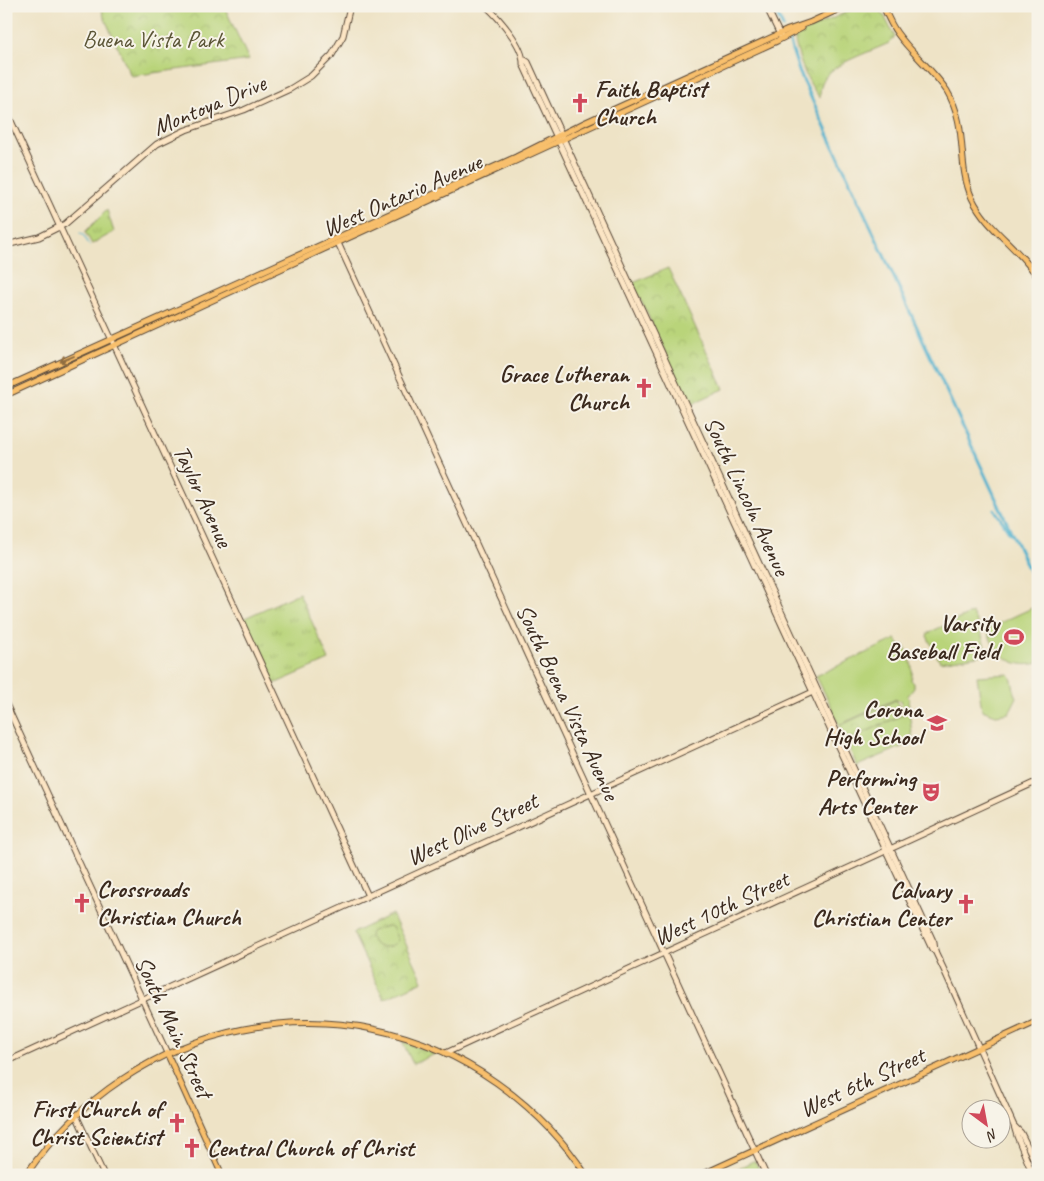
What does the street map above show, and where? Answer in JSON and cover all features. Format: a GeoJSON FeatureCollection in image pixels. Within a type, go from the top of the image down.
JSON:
{"type":"FeatureCollection","features":[{"type":"Feature","properties":{"kind":"main road","name":"West Ontario Avenue"},"geometry":{"type":"LineString","coordinates":[[6,387],[338,243],[846,6]]}},
{"type":"Feature","properties":{"kind":"main road"},"geometry":{"type":"LineString","coordinates":[[882,6],[897,33],[942,85],[952,100],[961,128],[965,175],[976,205],[984,217],[1023,258],[1038,278]]}},
{"type":"Feature","properties":{"kind":"main road","name":"West Ontario Avenue"},"geometry":{"type":"LineString","coordinates":[[6,395],[113,342],[560,138]]}},
{"type":"Feature","properties":{"kind":"main road","name":"West 6th Street"},"geometry":{"type":"LineString","coordinates":[[701,1175],[1038,1021]]}},
{"type":"Feature","properties":{"kind":"main road"},"geometry":{"type":"LineString","coordinates":[[26,1175],[50,1142],[76,1114],[114,1084],[148,1063],[196,1041],[226,1033],[263,1026],[298,1023],[340,1024],[373,1030],[402,1037],[446,1053],[484,1074],[526,1105],[558,1138],[586,1175]]}},
{"type":"Feature","properties":{"kind":"main road","name":"South Main Street"},"geometry":{"type":"LineString","coordinates":[[167,1054],[222,1175]]}},
{"type":"Feature","properties":{"kind":"street","name":"Montoya Drive"},"geometry":{"type":"LineString","coordinates":[[6,244],[38,237],[60,227],[76,216],[157,144],[186,130],[252,107],[290,89],[311,76],[332,55],[343,36],[350,6]]}},
{"type":"Feature","properties":{"kind":"street","name":"South Lincoln Avenue"},"geometry":{"type":"LineString","coordinates":[[486,6],[515,42],[523,59],[523,64],[560,138],[932,948],[980,1047],[1034,1175]]}},
{"type":"Feature","properties":{"kind":"street"},"geometry":{"type":"LineString","coordinates":[[766,6],[780,36]]}},
{"type":"Feature","properties":{"kind":"street","name":"Taylor Avenue"},"geometry":{"type":"LineString","coordinates":[[6,110],[368,896]]}},
{"type":"Feature","properties":{"kind":"street","name":"South Buena Vista Avenue"},"geometry":{"type":"LineString","coordinates":[[338,243],[766,1175]]}},
{"type":"Feature","properties":{"kind":"street","name":"West Olive Street"},"geometry":{"type":"LineString","coordinates":[[6,1062],[815,691]]}},
{"type":"Feature","properties":{"kind":"street","name":"South Main Street"},"geometry":{"type":"LineString","coordinates":[[6,704],[167,1054]]}},
{"type":"Feature","properties":{"kind":"street","name":"West 10th Street"},"geometry":{"type":"LineString","coordinates":[[446,1053],[1038,781]]}},
{"type":"Feature","properties":{"kind":"street"},"geometry":{"type":"LineString","coordinates":[[76,1114],[104,1175]]}},
{"type":"Feature","properties":{"kind":"street","name":"South Lincoln Avenue"},"geometry":{"type":"LineString","coordinates":[[1014,1126],[1021,1133],[1038,1168]]}},
{"type":"Feature","properties":{"kind":"green space","name":"Buena Vista Park"},"geometry":{"type":"Polygon","coordinates":[[[224,6],[249,60],[131,76],[104,17],[101,7],[224,6]]]}},
{"type":"Feature","properties":{"kind":"green space"},"geometry":{"type":"Polygon","coordinates":[[[860,6],[879,6],[895,37],[889,43],[849,60],[834,69],[826,76],[823,82],[820,98],[803,69],[794,36],[860,6]]]}},
{"type":"Feature","properties":{"kind":"green space"},"geometry":{"type":"Polygon","coordinates":[[[107,210],[114,232],[92,244],[85,232],[107,210]]]}},
{"type":"Feature","properties":{"kind":"green space"},"geometry":{"type":"Polygon","coordinates":[[[668,268],[724,389],[691,404],[688,402],[633,283],[668,268]]]}},
{"type":"Feature","properties":{"kind":"green space"},"geometry":{"type":"Polygon","coordinates":[[[299,593],[329,660],[274,684],[244,620],[299,593]]]}},
{"type":"Feature","properties":{"kind":"green space","name":"Varsity Baseball Field"},"geometry":{"type":"Polygon","coordinates":[[[1032,608],[1036,610],[1038,615],[1038,663],[1029,665],[1012,662],[999,652],[990,638],[987,629],[1032,608]]]}},
{"type":"Feature","properties":{"kind":"green space"},"geometry":{"type":"Polygon","coordinates":[[[972,613],[979,626],[986,650],[983,655],[940,662],[927,636],[928,633],[972,613]]]}},
{"type":"Feature","properties":{"kind":"green space"},"geometry":{"type":"Polygon","coordinates":[[[896,639],[900,646],[904,645],[912,666],[911,680],[914,683],[914,688],[907,697],[910,699],[908,702],[913,742],[857,766],[846,741],[905,714],[900,700],[897,701],[896,699],[839,725],[816,676],[896,639]]]}},
{"type":"Feature","properties":{"kind":"green space"},"geometry":{"type":"Polygon","coordinates":[[[1009,674],[1017,697],[1009,713],[996,715],[982,710],[977,676],[1009,674]]]}},
{"type":"Feature","properties":{"kind":"green space"},"geometry":{"type":"Polygon","coordinates":[[[896,700],[903,715],[846,741],[839,726],[896,700]]]}},
{"type":"Feature","properties":{"kind":"green space"},"geometry":{"type":"Polygon","coordinates":[[[392,914],[423,981],[384,999],[353,933],[392,914]]]}},
{"type":"Feature","properties":{"kind":"green space"},"geometry":{"type":"Polygon","coordinates":[[[388,926],[392,927],[398,940],[390,946],[377,946],[371,939],[370,934],[372,931],[388,926]]]}},
{"type":"Feature","properties":{"kind":"green space"},"geometry":{"type":"Polygon","coordinates":[[[402,1041],[435,1054],[413,1064],[402,1041]]]}},
{"type":"Feature","properties":{"kind":"green space"},"geometry":{"type":"Polygon","coordinates":[[[753,1161],[755,1161],[762,1175],[725,1175],[753,1161]]]}},
{"type":"Feature","properties":{"kind":"waterway"},"geometry":{"type":"LineString","coordinates":[[773,6],[783,27]]}},
{"type":"Feature","properties":{"kind":"waterway"},"geometry":{"type":"LineString","coordinates":[[789,40],[799,71],[1038,590]]}},
{"type":"Feature","properties":{"kind":"waterway"},"geometry":{"type":"LineString","coordinates":[[80,233],[83,234],[89,245]]}},
{"type":"Feature","properties":{"kind":"waterway"},"geometry":{"type":"LineString","coordinates":[[995,510],[1010,533]]}},
{"type":"Feature","properties":{"kind":"place","name":"Faith Baptist Church"},"geometry":{"type":"Point","coordinates":[580,103]}},
{"type":"Feature","properties":{"kind":"place","name":"Grace Lutheran Church"},"geometry":{"type":"Point","coordinates":[644,388]}},
{"type":"Feature","properties":{"kind":"place","name":"Varsity Baseball Field"},"geometry":{"type":"Point","coordinates":[1014,637]}},
{"type":"Feature","properties":{"kind":"place","name":"Corona High School"},"geometry":{"type":"Point","coordinates":[937,723]}},
{"type":"Feature","properties":{"kind":"place","name":"Performing Arts Center"},"geometry":{"type":"Point","coordinates":[931,792]}},
{"type":"Feature","properties":{"kind":"place","name":"Crossroads Christian Church"},"geometry":{"type":"Point","coordinates":[82,903]}},
{"type":"Feature","properties":{"kind":"place","name":"Calvary Christian Center"},"geometry":{"type":"Point","coordinates":[966,904]}},
{"type":"Feature","properties":{"kind":"place","name":"First Church of Christ Scientist"},"geometry":{"type":"Point","coordinates":[177,1123]}},
{"type":"Feature","properties":{"kind":"place","name":"Central Church of Christ"},"geometry":{"type":"Point","coordinates":[192,1148]}}]}
